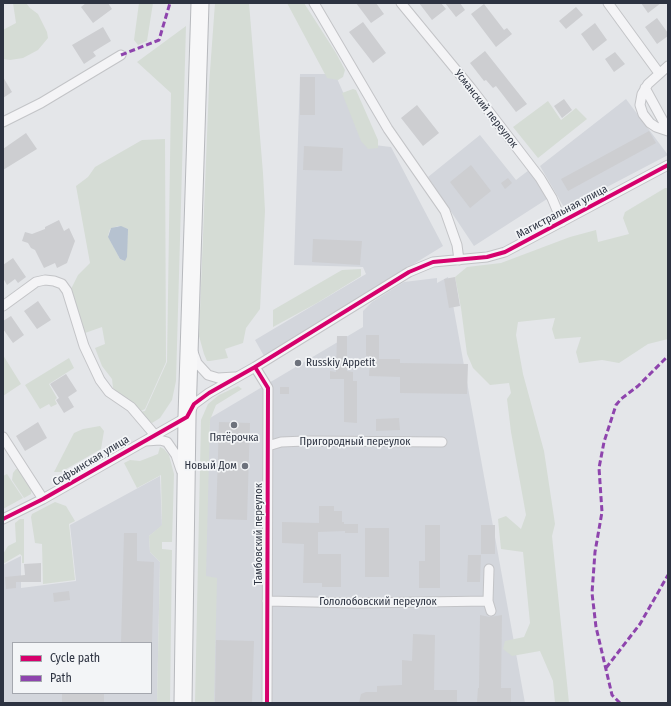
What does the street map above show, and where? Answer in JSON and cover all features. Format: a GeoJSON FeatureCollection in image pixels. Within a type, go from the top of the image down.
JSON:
{"type":"FeatureCollection","features":[{"type":"Feature","properties":{"kind":"highway"},"geometry":{"type":"LineString","coordinates":[[183,703],[189,329],[200,3]]}},
{"type":"Feature","properties":{"kind":"street"},"geometry":{"type":"LineString","coordinates":[[314,3],[388,129],[445,211],[457,245],[460,260]]}},
{"type":"Feature","properties":{"kind":"street","name":"Усманский переулок"},"geometry":{"type":"LineString","coordinates":[[401,3],[471,88],[540,178],[552,198],[562,222]]}},
{"type":"Feature","properties":{"kind":"street"},"geometry":{"type":"LineString","coordinates":[[608,3],[659,73]]}},
{"type":"Feature","properties":{"kind":"street"},"geometry":{"type":"LineString","coordinates":[[3,122],[41,103],[122,55]]}},
{"type":"Feature","properties":{"kind":"street"},"geometry":{"type":"LineString","coordinates":[[668,66],[645,88],[640,99],[641,110],[646,118],[656,127],[668,131]]}},
{"type":"Feature","properties":{"kind":"street"},"geometry":{"type":"LineString","coordinates":[[645,88],[668,131]]}},
{"type":"Feature","properties":{"kind":"street","name":"Магистральная улица"},"geometry":{"type":"LineString","coordinates":[[187,417],[194,404],[201,398],[255,368],[409,272],[433,262],[487,257],[505,252],[668,165]]}},
{"type":"Feature","properties":{"kind":"street"},"geometry":{"type":"LineString","coordinates":[[3,306],[36,282],[45,280],[62,284],[67,291],[84,346],[100,380],[109,392],[131,407],[154,434]]}},
{"type":"Feature","properties":{"kind":"street"},"geometry":{"type":"LineString","coordinates":[[189,329],[195,358],[206,373],[218,378],[240,376]]}},
{"type":"Feature","properties":{"kind":"street","name":"Тамбовский переулок"},"geometry":{"type":"LineString","coordinates":[[255,368],[268,388],[268,601],[266,703]]}},
{"type":"Feature","properties":{"kind":"street","name":"Софьинская улица"},"geometry":{"type":"LineString","coordinates":[[3,519],[43,499],[154,434],[187,417]]}},
{"type":"Feature","properties":{"kind":"street"},"geometry":{"type":"LineString","coordinates":[[3,437],[43,499]]}},
{"type":"Feature","properties":{"kind":"street"},"geometry":{"type":"LineString","coordinates":[[132,447],[149,440],[160,440],[167,442],[176,455],[186,492]]}},
{"type":"Feature","properties":{"kind":"street","name":"Пригородный переулок"},"geometry":{"type":"LineString","coordinates":[[268,446],[281,442],[306,441],[442,442]]}},
{"type":"Feature","properties":{"kind":"street"},"geometry":{"type":"LineString","coordinates":[[489,569],[488,601],[491,612]]}},
{"type":"Feature","properties":{"kind":"street","name":"Гололобовский переулок"},"geometry":{"type":"LineString","coordinates":[[268,601],[357,603],[488,601]]}},
{"type":"Feature","properties":{"kind":"shaded area"},"geometry":{"type":"Polygon","coordinates":[[[13,3],[26,3],[38,14],[47,32],[48,38],[38,50],[23,58],[10,60],[3,59],[3,30],[16,23],[13,3]]]}},
{"type":"Feature","properties":{"kind":"shaded area"},"geometry":{"type":"Polygon","coordinates":[[[139,3],[153,3],[147,41],[138,45],[134,40],[139,3]]]}},
{"type":"Feature","properties":{"kind":"shaded area"},"geometry":{"type":"Polygon","coordinates":[[[215,3],[249,3],[265,211],[260,309],[246,328],[243,343],[225,349],[228,358],[207,361],[199,336],[209,85],[215,3]]]}},
{"type":"Feature","properties":{"kind":"shaded area"},"geometry":{"type":"Polygon","coordinates":[[[287,3],[304,3],[345,70],[343,77],[338,80],[327,78],[287,3]]]}},
{"type":"Feature","properties":{"kind":"shaded area"},"geometry":{"type":"Polygon","coordinates":[[[186,26],[176,381],[172,400],[160,418],[152,423],[139,412],[145,411],[167,362],[171,93],[137,62],[186,26]]]}},
{"type":"Feature","properties":{"kind":"shaded area"},"geometry":{"type":"Polygon","coordinates":[[[300,74],[335,74],[366,144],[391,147],[443,246],[264,356],[255,340],[366,274],[363,267],[294,265],[300,74]]]}},
{"type":"Feature","properties":{"kind":"shaded area"},"geometry":{"type":"Polygon","coordinates":[[[353,89],[356,90],[378,140],[378,148],[368,149],[361,141],[342,93],[353,89]]]}},
{"type":"Feature","properties":{"kind":"shaded area"},"geometry":{"type":"Polygon","coordinates":[[[626,99],[668,155],[565,209],[540,166],[626,99]]]}},
{"type":"Feature","properties":{"kind":"shaded area"},"geometry":{"type":"Polygon","coordinates":[[[548,101],[561,120],[576,108],[587,119],[538,158],[513,127],[548,101]]]}},
{"type":"Feature","properties":{"kind":"shaded area"},"geometry":{"type":"Polygon","coordinates":[[[480,135],[516,180],[529,170],[536,177],[547,199],[474,246],[428,177],[480,135]]]}},
{"type":"Feature","properties":{"kind":"shaded area"},"geometry":{"type":"Polygon","coordinates":[[[165,139],[166,362],[145,409],[141,411],[125,400],[113,388],[112,379],[102,366],[95,348],[105,344],[102,327],[85,333],[71,289],[78,275],[90,263],[76,186],[88,177],[95,167],[142,140],[165,139]],[[118,226],[110,229],[108,236],[120,259],[125,261],[128,231],[128,229],[118,226]]]}},
{"type":"Feature","properties":{"kind":"shaded area"},"geometry":{"type":"Polygon","coordinates":[[[665,188],[668,188],[668,339],[648,344],[619,363],[602,360],[579,363],[576,352],[581,337],[555,339],[552,329],[555,318],[518,322],[516,335],[523,374],[544,451],[555,524],[552,536],[569,703],[555,703],[553,681],[540,651],[512,656],[503,649],[505,641],[524,637],[530,623],[523,552],[501,549],[498,519],[506,516],[521,529],[526,515],[511,432],[507,399],[511,393],[509,383],[490,385],[473,368],[467,354],[455,277],[467,267],[501,263],[570,237],[596,230],[598,242],[629,234],[623,218],[625,212],[665,188]]]}},
{"type":"Feature","properties":{"kind":"shaded area"},"geometry":{"type":"Polygon","coordinates":[[[361,269],[361,276],[317,303],[273,327],[273,310],[342,270],[361,269]]]}},
{"type":"Feature","properties":{"kind":"shaded area"},"geometry":{"type":"Polygon","coordinates":[[[448,277],[525,703],[198,703],[210,418],[363,327],[363,311],[372,302],[404,282],[437,278],[437,283],[448,277]]]}},
{"type":"Feature","properties":{"kind":"shaded area"},"geometry":{"type":"Polygon","coordinates":[[[3,355],[21,384],[3,396],[3,355]]]}},
{"type":"Feature","properties":{"kind":"shaded area"},"geometry":{"type":"Polygon","coordinates":[[[69,358],[74,368],[49,384],[57,398],[55,400],[57,404],[51,407],[49,404],[40,409],[25,385],[69,358]]]}},
{"type":"Feature","properties":{"kind":"shaded area"},"geometry":{"type":"Polygon","coordinates":[[[238,386],[242,389],[216,405],[210,420],[206,576],[217,578],[214,703],[195,703],[201,420],[208,404],[219,395],[238,386]]]}},
{"type":"Feature","properties":{"kind":"shaded area"},"geometry":{"type":"Polygon","coordinates":[[[100,426],[104,431],[101,449],[61,472],[54,472],[74,433],[83,429],[100,426]]]}},
{"type":"Feature","properties":{"kind":"shaded area"},"geometry":{"type":"Polygon","coordinates":[[[160,447],[169,455],[174,474],[172,542],[162,542],[162,549],[172,550],[170,703],[157,703],[160,562],[150,552],[149,536],[162,525],[161,475],[137,488],[124,463],[130,460],[140,461],[158,454],[160,447]]]}},
{"type":"Feature","properties":{"kind":"shaded area"},"geometry":{"type":"Polygon","coordinates":[[[16,469],[20,469],[32,488],[31,494],[24,498],[12,480],[13,473],[16,469]]]}},
{"type":"Feature","properties":{"kind":"shaded area"},"geometry":{"type":"Polygon","coordinates":[[[7,474],[23,498],[3,509],[3,476],[7,474]]]}},
{"type":"Feature","properties":{"kind":"shaded area"},"geometry":{"type":"Polygon","coordinates":[[[160,476],[162,526],[149,536],[150,552],[160,562],[157,703],[3,703],[3,565],[21,556],[21,588],[76,581],[70,525],[160,476]]]}},
{"type":"Feature","properties":{"kind":"shaded area"},"geometry":{"type":"Polygon","coordinates":[[[55,502],[66,506],[75,521],[69,524],[75,580],[43,584],[42,544],[35,543],[31,517],[32,514],[55,502]]]}},
{"type":"Feature","properties":{"kind":"shaded area"},"geometry":{"type":"Polygon","coordinates":[[[20,519],[24,519],[24,563],[22,563],[22,556],[20,554],[3,564],[3,554],[8,546],[16,542],[15,523],[20,519]]]}},
{"type":"Feature","properties":{"kind":"water"},"geometry":{"type":"Polygon","coordinates":[[[121,226],[128,229],[127,257],[125,261],[120,259],[108,237],[111,228],[121,226]]]}},
{"type":"Feature","properties":{"kind":"building"},"geometry":{"type":"Polygon","coordinates":[[[86,3],[108,3],[112,9],[93,23],[81,7],[86,3]]]}},
{"type":"Feature","properties":{"kind":"building"},"geometry":{"type":"Polygon","coordinates":[[[356,3],[376,3],[384,14],[371,23],[356,3]]]}},
{"type":"Feature","properties":{"kind":"building"},"geometry":{"type":"Polygon","coordinates":[[[419,3],[441,3],[446,9],[432,20],[419,3]]]}},
{"type":"Feature","properties":{"kind":"building"},"geometry":{"type":"Polygon","coordinates":[[[445,3],[460,3],[465,10],[456,17],[445,3]]]}},
{"type":"Feature","properties":{"kind":"building"},"geometry":{"type":"Polygon","coordinates":[[[641,3],[661,3],[648,13],[641,3]]]}},
{"type":"Feature","properties":{"kind":"building"},"geometry":{"type":"Polygon","coordinates":[[[484,4],[504,30],[507,28],[512,34],[496,47],[471,14],[484,4]]]}},
{"type":"Feature","properties":{"kind":"building"},"geometry":{"type":"Polygon","coordinates":[[[576,7],[583,15],[566,29],[559,21],[576,7]]]}},
{"type":"Feature","properties":{"kind":"building"},"geometry":{"type":"Polygon","coordinates":[[[657,18],[668,33],[668,36],[657,44],[645,27],[657,18]]]}},
{"type":"Feature","properties":{"kind":"building"},"geometry":{"type":"Polygon","coordinates":[[[363,22],[386,53],[373,63],[349,32],[363,22]]]}},
{"type":"Feature","properties":{"kind":"building"},"geometry":{"type":"Polygon","coordinates":[[[595,23],[607,40],[593,51],[581,34],[595,23]]]}},
{"type":"Feature","properties":{"kind":"building"},"geometry":{"type":"Polygon","coordinates":[[[103,27],[111,41],[93,52],[96,56],[84,64],[72,45],[103,27]]]}},
{"type":"Feature","properties":{"kind":"building"},"geometry":{"type":"Polygon","coordinates":[[[485,51],[527,104],[516,112],[496,86],[493,88],[486,80],[484,81],[470,63],[485,51]]]}},
{"type":"Feature","properties":{"kind":"building"},"geometry":{"type":"Polygon","coordinates":[[[615,52],[625,64],[614,72],[605,59],[615,52]]]}},
{"type":"Feature","properties":{"kind":"building"},"geometry":{"type":"Polygon","coordinates":[[[3,77],[12,92],[3,98],[3,77]]]}},
{"type":"Feature","properties":{"kind":"building"},"geometry":{"type":"Polygon","coordinates":[[[300,77],[315,77],[315,115],[300,115],[300,77]]]}},
{"type":"Feature","properties":{"kind":"building"},"geometry":{"type":"Polygon","coordinates":[[[564,99],[572,110],[562,118],[554,106],[564,99]]]}},
{"type":"Feature","properties":{"kind":"building"},"geometry":{"type":"Polygon","coordinates":[[[417,105],[439,133],[423,146],[401,118],[417,105]]]}},
{"type":"Feature","properties":{"kind":"building"},"geometry":{"type":"Polygon","coordinates":[[[649,131],[656,143],[568,191],[561,179],[649,131]]]}},
{"type":"Feature","properties":{"kind":"building"},"geometry":{"type":"Polygon","coordinates":[[[26,133],[37,149],[3,170],[3,149],[26,133]]]}},
{"type":"Feature","properties":{"kind":"building"},"geometry":{"type":"Polygon","coordinates":[[[304,146],[343,148],[342,171],[303,170],[304,146]]]}},
{"type":"Feature","properties":{"kind":"building"},"geometry":{"type":"Polygon","coordinates":[[[471,165],[491,191],[470,208],[450,182],[471,165]]]}},
{"type":"Feature","properties":{"kind":"building"},"geometry":{"type":"Polygon","coordinates":[[[508,178],[512,183],[505,189],[501,183],[508,178]]]}},
{"type":"Feature","properties":{"kind":"building"},"geometry":{"type":"Polygon","coordinates":[[[59,220],[64,231],[69,228],[75,241],[67,263],[57,268],[55,263],[44,268],[35,250],[31,248],[28,243],[22,241],[25,232],[32,234],[45,229],[45,227],[59,220]]]}},
{"type":"Feature","properties":{"kind":"building"},"geometry":{"type":"Polygon","coordinates":[[[313,239],[362,241],[360,265],[312,262],[313,239]]]}},
{"type":"Feature","properties":{"kind":"building"},"geometry":{"type":"Polygon","coordinates":[[[13,258],[26,277],[18,283],[15,279],[7,285],[3,278],[3,265],[13,258]]]}},
{"type":"Feature","properties":{"kind":"building"},"geometry":{"type":"Polygon","coordinates":[[[455,277],[460,306],[449,308],[444,279],[455,277]]]}},
{"type":"Feature","properties":{"kind":"building"},"geometry":{"type":"Polygon","coordinates":[[[38,301],[51,320],[37,329],[24,311],[38,301]]]}},
{"type":"Feature","properties":{"kind":"building"},"geometry":{"type":"Polygon","coordinates":[[[11,316],[24,335],[13,343],[3,329],[3,321],[11,316]]]}},
{"type":"Feature","properties":{"kind":"building"},"geometry":{"type":"Polygon","coordinates":[[[366,335],[379,335],[379,359],[400,359],[400,363],[468,364],[467,394],[400,393],[400,377],[369,376],[370,356],[366,356],[366,335]]]}},
{"type":"Feature","properties":{"kind":"building"},"geometry":{"type":"Polygon","coordinates":[[[337,336],[347,336],[347,371],[353,372],[353,381],[357,381],[357,423],[344,422],[344,379],[330,379],[330,371],[336,372],[337,336]]]}},
{"type":"Feature","properties":{"kind":"building"},"geometry":{"type":"Polygon","coordinates":[[[66,374],[77,391],[68,397],[74,407],[64,413],[56,400],[59,398],[50,384],[66,374]]]}},
{"type":"Feature","properties":{"kind":"building"},"geometry":{"type":"Polygon","coordinates":[[[280,387],[289,387],[289,394],[280,394],[280,387]]]}},
{"type":"Feature","properties":{"kind":"building"},"geometry":{"type":"Polygon","coordinates":[[[399,418],[400,430],[376,431],[376,419],[399,418]]]}},
{"type":"Feature","properties":{"kind":"building"},"geometry":{"type":"Polygon","coordinates":[[[38,422],[47,438],[25,451],[16,436],[38,422]]]}},
{"type":"Feature","properties":{"kind":"building"},"geometry":{"type":"Polygon","coordinates":[[[219,422],[250,423],[247,520],[216,519],[219,422]]]}},
{"type":"Feature","properties":{"kind":"building"},"geometry":{"type":"Polygon","coordinates":[[[319,506],[334,506],[334,511],[342,511],[342,522],[344,522],[344,524],[358,524],[358,533],[345,533],[345,531],[318,532],[318,554],[341,554],[341,587],[322,587],[322,583],[303,583],[304,544],[282,543],[282,522],[319,523],[319,506]]]}},
{"type":"Feature","properties":{"kind":"building"},"geometry":{"type":"Polygon","coordinates":[[[425,525],[440,525],[440,588],[419,588],[419,561],[425,561],[425,525]]]}},
{"type":"Feature","properties":{"kind":"building"},"geometry":{"type":"Polygon","coordinates":[[[481,525],[495,525],[495,554],[481,554],[481,525]]]}},
{"type":"Feature","properties":{"kind":"building"},"geometry":{"type":"Polygon","coordinates":[[[365,528],[389,528],[389,577],[365,577],[365,528]]]}},
{"type":"Feature","properties":{"kind":"building"},"geometry":{"type":"Polygon","coordinates":[[[124,533],[137,533],[137,561],[154,562],[152,643],[121,642],[124,533]]]}},
{"type":"Feature","properties":{"kind":"building"},"geometry":{"type":"Polygon","coordinates":[[[468,555],[481,555],[480,582],[467,582],[468,555]]]}},
{"type":"Feature","properties":{"kind":"building"},"geometry":{"type":"Polygon","coordinates":[[[41,563],[41,582],[16,582],[16,588],[6,589],[5,577],[25,575],[24,564],[41,563]]]}},
{"type":"Feature","properties":{"kind":"building"},"geometry":{"type":"Polygon","coordinates":[[[69,591],[70,600],[54,602],[53,593],[69,591]]]}},
{"type":"Feature","properties":{"kind":"building"},"geometry":{"type":"Polygon","coordinates":[[[480,615],[490,617],[502,615],[501,688],[511,688],[511,703],[477,702],[479,688],[480,615]]]}},
{"type":"Feature","properties":{"kind":"building"},"geometry":{"type":"Polygon","coordinates":[[[413,634],[435,635],[434,690],[457,690],[457,703],[359,703],[361,694],[366,692],[377,692],[377,686],[402,685],[402,660],[412,661],[413,634]]]}},
{"type":"Feature","properties":{"kind":"building"},"geometry":{"type":"Polygon","coordinates":[[[216,640],[254,641],[252,703],[215,703],[216,640]]]}},
{"type":"Feature","properties":{"kind":"building"},"geometry":{"type":"Polygon","coordinates":[[[62,694],[104,694],[104,703],[62,703],[62,694]]]}},
{"type":"Feature","properties":{"kind":"marked path"},"geometry":{"type":"LineString","coordinates":[[121,55],[159,40],[170,3]]}},
{"type":"Feature","properties":{"kind":"marked path"},"geometry":{"type":"LineString","coordinates":[[620,703],[612,695],[596,627],[592,593],[595,552],[602,512],[599,468],[604,442],[616,405],[621,399],[638,386],[668,356]]}},
{"type":"Feature","properties":{"kind":"marked path"},"geometry":{"type":"LineString","coordinates":[[606,668],[640,624],[668,575]]}},
{"type":"Feature","properties":{"kind":"cycle path"},"geometry":{"type":"LineString","coordinates":[[3,519],[43,499],[187,417],[194,404],[209,393],[255,367],[409,272],[433,262],[487,257],[505,252],[668,165]]}},
{"type":"Feature","properties":{"kind":"cycle path"},"geometry":{"type":"LineString","coordinates":[[255,367],[268,388],[267,703]]}},
{"type":"Feature","properties":{"kind":"place","name":"Russkiy Appetit"},"geometry":{"type":"Point","coordinates":[298,363]}},
{"type":"Feature","properties":{"kind":"place","name":"Пятёрочка"},"geometry":{"type":"Point","coordinates":[234,425]}},
{"type":"Feature","properties":{"kind":"place","name":"Новый Дом"},"geometry":{"type":"Point","coordinates":[245,466]}}]}
